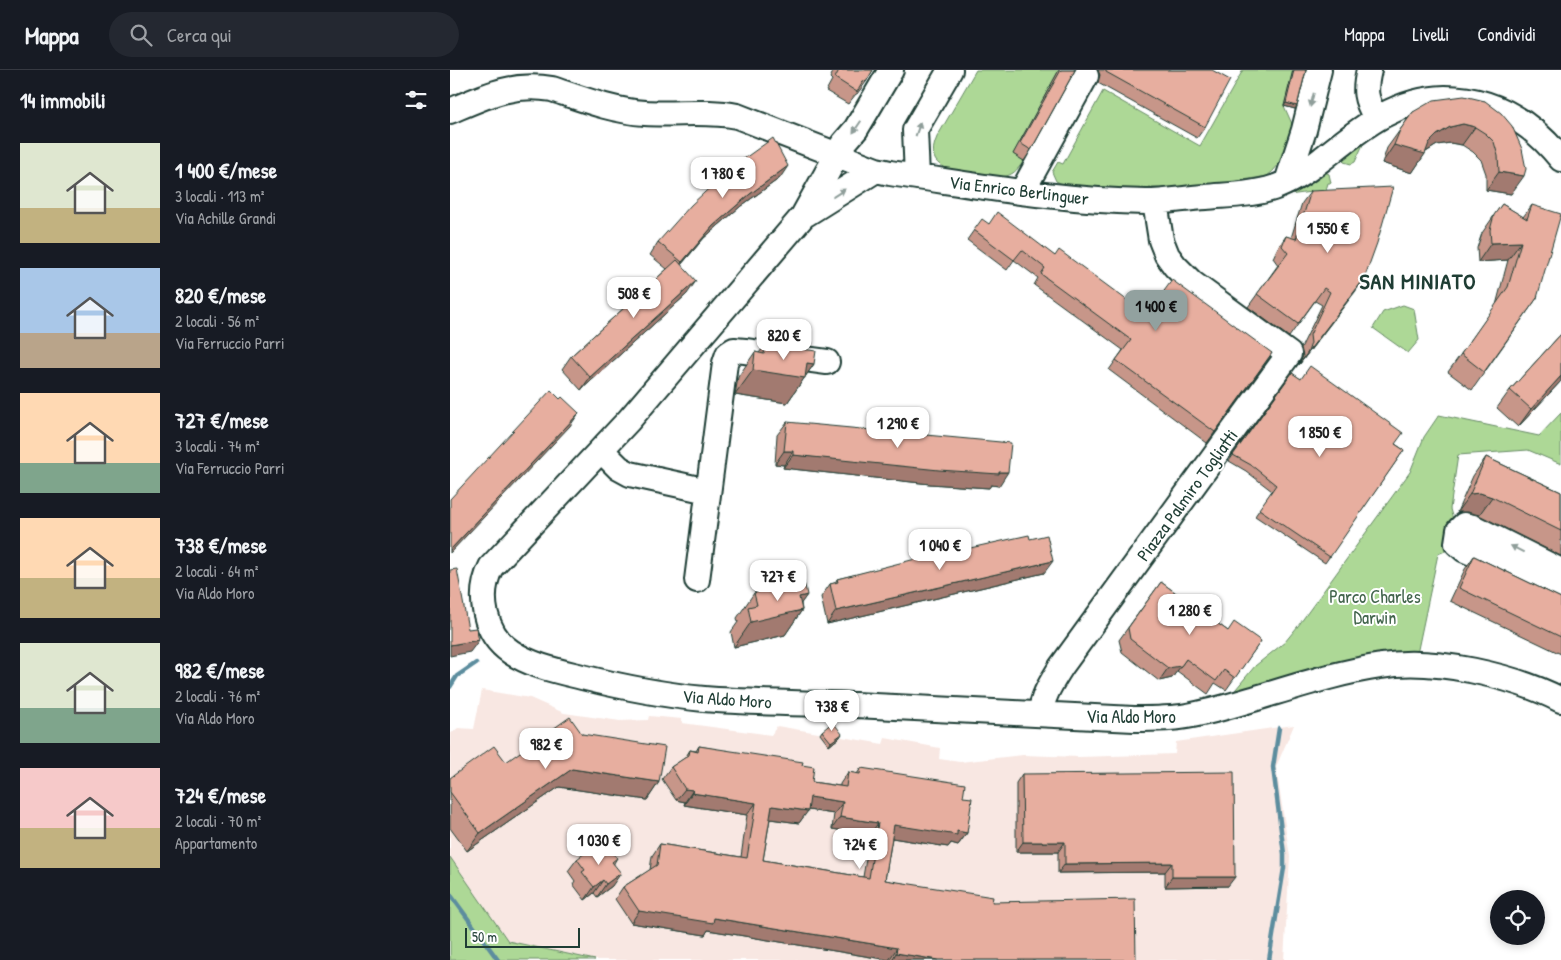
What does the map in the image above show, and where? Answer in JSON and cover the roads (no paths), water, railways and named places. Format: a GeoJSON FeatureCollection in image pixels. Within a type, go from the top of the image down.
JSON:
{"type":"FeatureCollection","features":[{"type":"Feature","properties":{"kind":"street","name":"Via Aldo Moro"},"geometry":{"type":"LineString","coordinates":[[890,70],[862,120],[843,144],[802,216],[661,384],[495,561],[488,573],[484,602],[487,618],[499,641],[512,653],[540,665],[591,679],[648,691],[705,699],[1134,719],[1186,716],[1215,710],[1352,672],[1382,666],[1408,664],[1485,673],[1509,679],[1561,700]]}},
{"type":"Feature","properties":{"kind":"street"},"geometry":{"type":"LineString","coordinates":[[917,177],[915,130],[950,70]]}},
{"type":"Feature","properties":{"kind":"street"},"geometry":{"type":"LineString","coordinates":[[1287,182],[1304,130],[1319,70]]}},
{"type":"Feature","properties":{"kind":"street"},"geometry":{"type":"LineString","coordinates":[[1369,70],[1366,98],[1376,118]]}},
{"type":"Feature","properties":{"kind":"street"},"geometry":{"type":"LineString","coordinates":[[1022,192],[1086,76]]}},
{"type":"Feature","properties":{"kind":"street","name":"Via Enrico Berlinguer"},"geometry":{"type":"LineString","coordinates":[[450,111],[495,92],[520,87],[540,87],[628,111],[657,114],[714,113],[731,115],[876,170],[1022,192],[1103,200],[1155,202],[1262,191],[1287,182],[1323,158],[1376,118],[1394,109],[1422,101],[1443,98],[1491,105],[1506,112],[1557,145]]}},
{"type":"Feature","properties":{"kind":"street"},"geometry":{"type":"LineString","coordinates":[[1304,130],[1311,147],[1323,158]]}},
{"type":"Feature","properties":{"kind":"street","name":"Via Aldo Moro"},"geometry":{"type":"LineString","coordinates":[[802,216],[876,170]]}},
{"type":"Feature","properties":{"kind":"street","name":"Piazza Palmiro Togliatti"},"geometry":{"type":"LineString","coordinates":[[1041,714],[1041,704],[1044,696],[1061,667],[1289,354],[1199,288],[1175,266],[1167,255],[1161,240],[1155,202]]}},
{"type":"Feature","properties":{"kind":"street"},"geometry":{"type":"LineString","coordinates":[[697,580],[725,363],[728,354],[734,350],[827,362]]}},
{"type":"Feature","properties":{"kind":"street"},"geometry":{"type":"LineString","coordinates":[[601,450],[619,468],[636,476],[708,492]]}},
{"type":"Feature","properties":{"kind":"street"},"geometry":{"type":"LineString","coordinates":[[1561,571],[1473,527],[1464,525],[1459,530],[1457,543],[1465,550],[1561,591]]}},
{"type":"Feature","properties":{"kind":"waterway"},"geometry":{"type":"LineString","coordinates":[[450,687],[457,676],[476,663]]}},
{"type":"Feature","properties":{"kind":"waterway"},"geometry":{"type":"LineString","coordinates":[[1269,960],[1284,868],[1284,854],[1273,767],[1279,728]]}},
{"type":"Feature","properties":{"kind":"waterway"},"geometry":{"type":"LineString","coordinates":[[450,894],[498,960]]}},
{"type":"Feature","properties":{"kind":"district","name":"SAN MINIATO"},"geometry":{"type":"Point","coordinates":[1418,281]}},
{"type":"Feature","properties":{"kind":"park label","name":"Parco Charles Darwin"},"geometry":{"type":"Point","coordinates":[1375,606]}}]}
